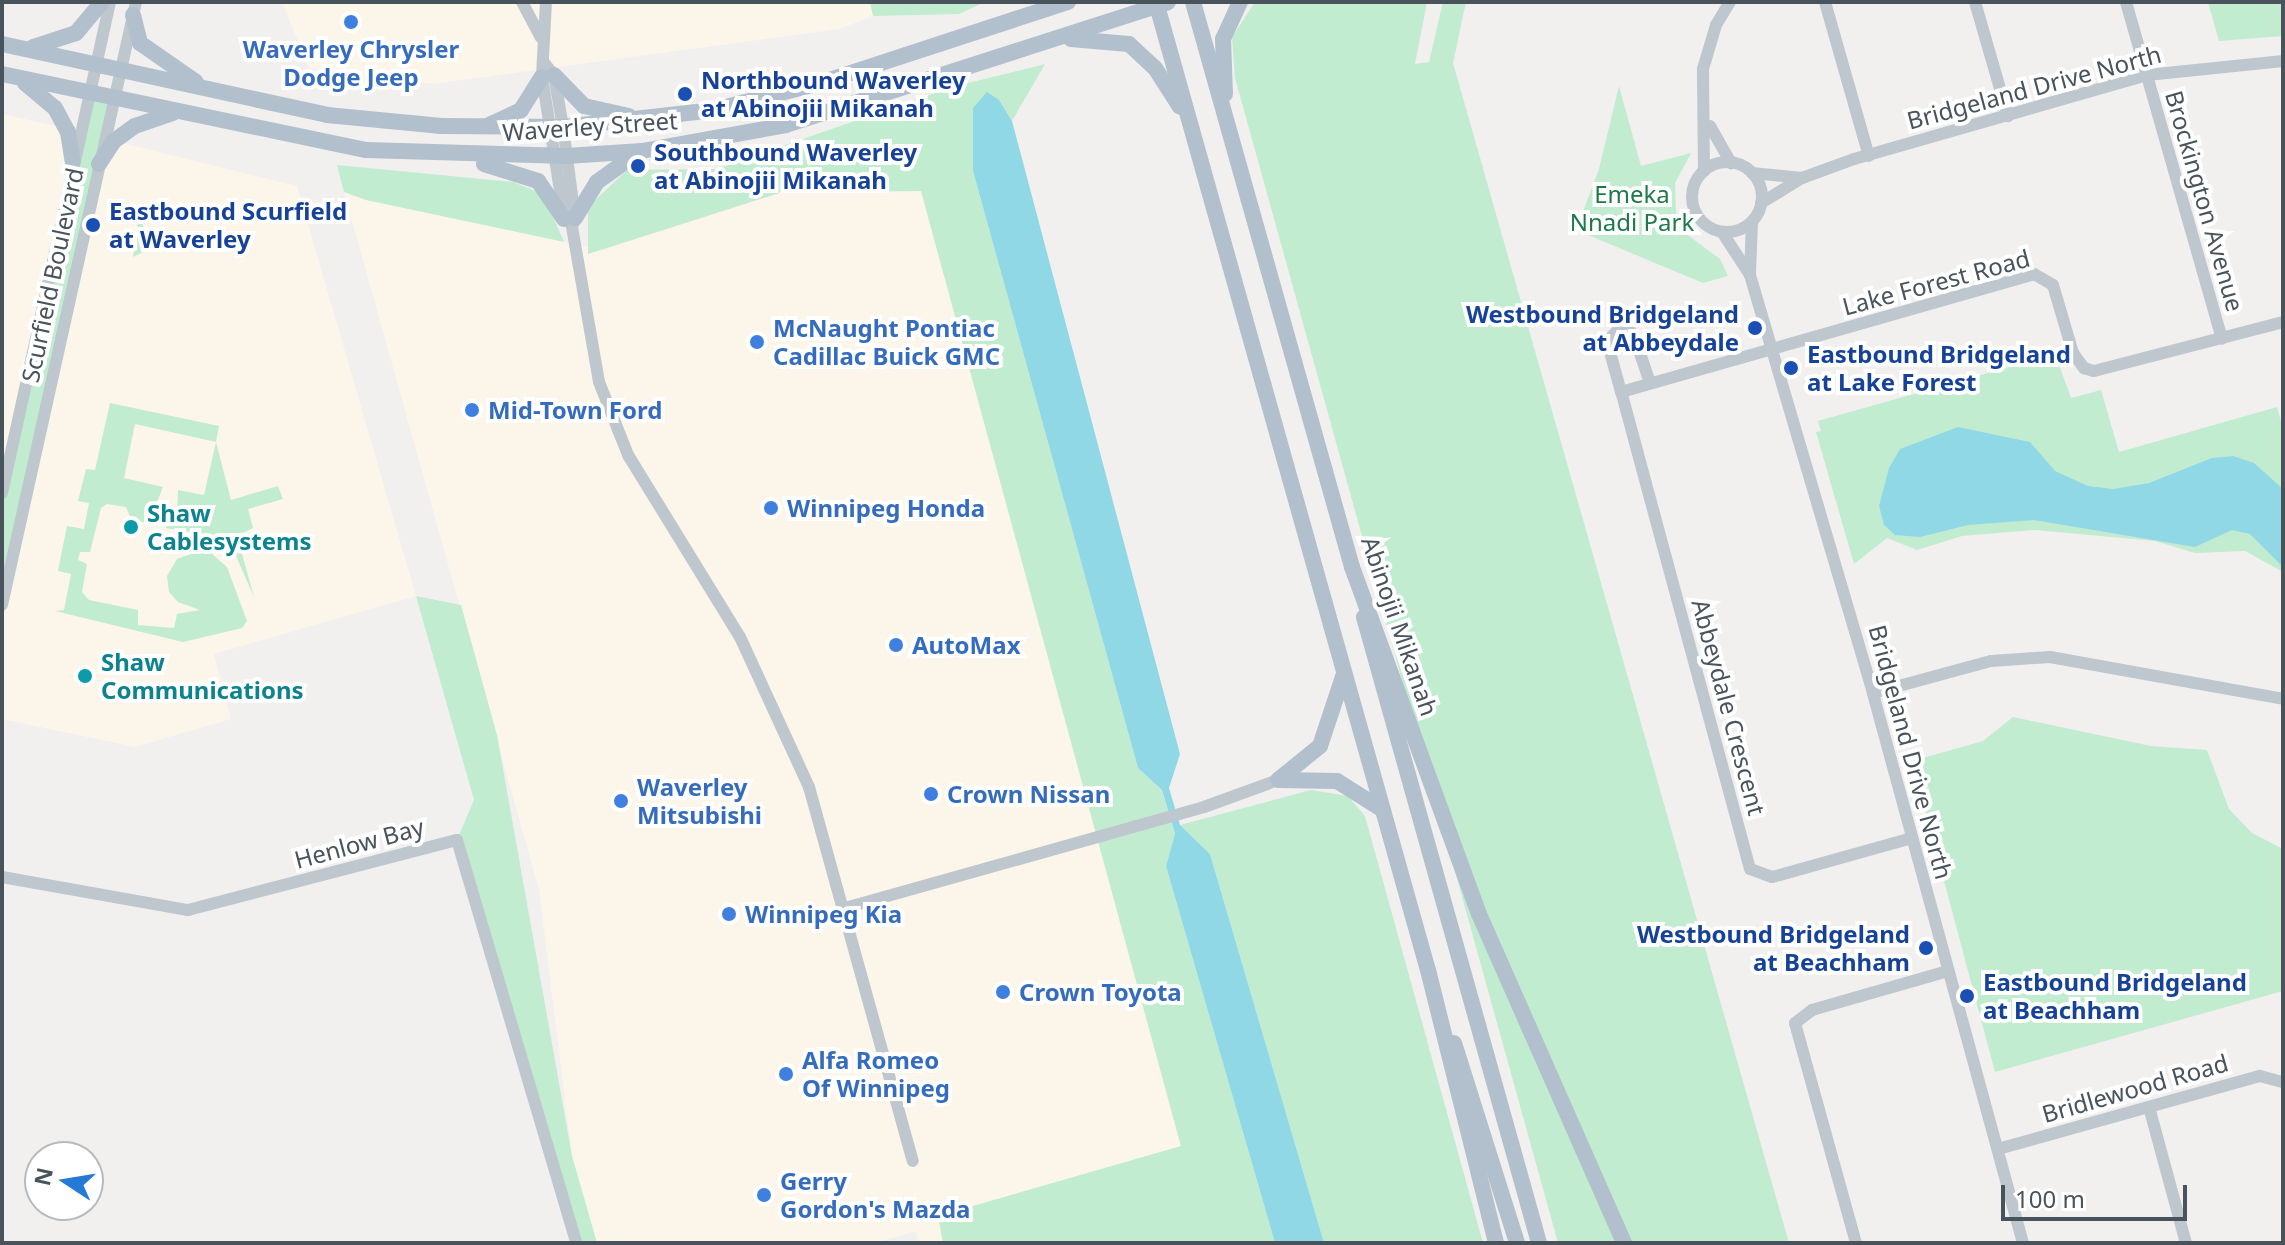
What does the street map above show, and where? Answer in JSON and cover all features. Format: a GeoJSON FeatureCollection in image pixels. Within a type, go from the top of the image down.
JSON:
{"type":"FeatureCollection","features":[{"type":"Feature","properties":{"kind":"main road"},"geometry":{"type":"LineString","coordinates":[[22,48],[62,41],[85,25],[102,2]]}},
{"type":"Feature","properties":{"kind":"main road","name":"Waverley Street"},"geometry":{"type":"LineString","coordinates":[[2,44],[327,115],[484,128],[557,128],[654,120],[810,86],[1068,2]]}},
{"type":"Feature","properties":{"kind":"main road","name":"Abinojii Mikanah"},"geometry":{"type":"LineString","coordinates":[[1193,2],[1352,567],[1484,925],[1624,1243]]}},
{"type":"Feature","properties":{"kind":"main road"},"geometry":{"type":"LineString","coordinates":[[1225,115],[1223,39],[1240,2]]}},
{"type":"Feature","properties":{"kind":"main road"},"geometry":{"type":"LineString","coordinates":[[1160,3],[1190,122],[1437,1005],[1496,1243]]}},
{"type":"Feature","properties":{"kind":"main road","name":"Waverley Street"},"geometry":{"type":"LineString","coordinates":[[9,76],[332,144],[447,156],[561,156],[642,151],[786,125],[1160,3]]}},
{"type":"Feature","properties":{"kind":"main road"},"geometry":{"type":"LineString","coordinates":[[134,8],[140,43],[208,89]]}},
{"type":"Feature","properties":{"kind":"main road"},"geometry":{"type":"LineString","coordinates":[[1058,37],[1129,44],[1155,68],[1190,122]]}},
{"type":"Feature","properties":{"kind":"main road"},"geometry":{"type":"LineString","coordinates":[[484,128],[521,110],[547,72],[584,106],[654,120]]}},
{"type":"Feature","properties":{"kind":"main road"},"geometry":{"type":"LineString","coordinates":[[9,76],[55,108],[68,132],[73,162]]}},
{"type":"Feature","properties":{"kind":"main road"},"geometry":{"type":"LineString","coordinates":[[99,164],[114,141],[135,126],[177,112]]}},
{"type":"Feature","properties":{"kind":"main road"},"geometry":{"type":"LineString","coordinates":[[447,156],[516,171],[538,181],[570,222],[597,182],[642,151]]}},
{"type":"Feature","properties":{"kind":"main road"},"geometry":{"type":"LineString","coordinates":[[1352,567],[1539,1243]]}},
{"type":"Feature","properties":{"kind":"main road"},"geometry":{"type":"LineString","coordinates":[[1278,780],[1320,746],[1345,672]]}},
{"type":"Feature","properties":{"kind":"main road"},"geometry":{"type":"LineString","coordinates":[[1278,780],[1337,781],[1383,810]]}},
{"type":"Feature","properties":{"kind":"main road"},"geometry":{"type":"LineString","coordinates":[[1437,1005],[1465,1065],[1517,1243]]}},
{"type":"Feature","properties":{"kind":"street","name":"Scurfield Boulevard"},"geometry":{"type":"LineString","coordinates":[[2,493],[93,63],[110,2]]}},
{"type":"Feature","properties":{"kind":"street"},"geometry":{"type":"LineString","coordinates":[[522,2],[541,37]]}},
{"type":"Feature","properties":{"kind":"street"},"geometry":{"type":"LineString","coordinates":[[546,2],[541,37],[588,337],[615,429],[760,677],[809,787],[913,1161]]}},
{"type":"Feature","properties":{"kind":"street"},"geometry":{"type":"LineString","coordinates":[[1707,120],[1731,163],[1752,173],[1761,203],[1752,222],[1722,232],[1704,224],[1694,207],[1694,188],[1704,171],[1707,120],[1703,69],[1716,25],[1730,2]]}},
{"type":"Feature","properties":{"kind":"street"},"geometry":{"type":"LineString","coordinates":[[1825,2],[1869,156]]}},
{"type":"Feature","properties":{"kind":"street"},"geometry":{"type":"LineString","coordinates":[[1975,2],[2008,116]]}},
{"type":"Feature","properties":{"kind":"street","name":"Brockington Avenue"},"geometry":{"type":"LineString","coordinates":[[2126,2],[2222,339]]}},
{"type":"Feature","properties":{"kind":"street","name":"Scurfield Boulevard"},"geometry":{"type":"LineString","coordinates":[[2,605],[134,8]]}},
{"type":"Feature","properties":{"kind":"street","name":"Bridgeland Drive North"},"geometry":{"type":"LineString","coordinates":[[1761,203],[1802,178],[2147,75],[2283,61]]}},
{"type":"Feature","properties":{"kind":"street"},"geometry":{"type":"LineString","coordinates":[[1704,171],[1731,163]]}},
{"type":"Feature","properties":{"kind":"street","name":"Bridgeland Drive North"},"geometry":{"type":"LineString","coordinates":[[1752,173],[1802,178]]}},
{"type":"Feature","properties":{"kind":"street","name":"Bridgeland Drive North"},"geometry":{"type":"LineString","coordinates":[[1750,275],[1752,222]]}},
{"type":"Feature","properties":{"kind":"street","name":"Bridgeland Drive North"},"geometry":{"type":"LineString","coordinates":[[1722,232],[1750,275],[1773,349],[1873,693],[2023,1243]]}},
{"type":"Feature","properties":{"kind":"street","name":"Lake Forest Road"},"geometry":{"type":"LineString","coordinates":[[1773,349],[2041,274],[2053,285],[2069,343],[2084,368],[2102,372],[2283,322]]}},
{"type":"Feature","properties":{"kind":"street","name":"Abbeydale Crescent"},"geometry":{"type":"LineString","coordinates":[[1650,383],[1631,332],[1619,329],[1607,341],[1750,869],[1772,877],[1912,838]]}},
{"type":"Feature","properties":{"kind":"street"},"geometry":{"type":"LineString","coordinates":[[1621,392],[1773,349]]}},
{"type":"Feature","properties":{"kind":"street"},"geometry":{"type":"LineString","coordinates":[[1873,693],[1991,661],[2050,657],[2283,699]]}},
{"type":"Feature","properties":{"kind":"street"},"geometry":{"type":"LineString","coordinates":[[845,908],[1204,807],[1278,780]]}},
{"type":"Feature","properties":{"kind":"street","name":"Henlow Bay"},"geometry":{"type":"LineString","coordinates":[[2,877],[188,910],[457,840],[576,1243]]}},
{"type":"Feature","properties":{"kind":"street"},"geometry":{"type":"LineString","coordinates":[[1856,1243],[1795,1023],[1812,1010],[1948,971]]}},
{"type":"Feature","properties":{"kind":"street","name":"Bridlewood Road"},"geometry":{"type":"LineString","coordinates":[[1998,1149],[2260,1076],[2283,1082]]}},
{"type":"Feature","properties":{"kind":"street"},"geometry":{"type":"LineString","coordinates":[[2149,1107],[2186,1243]]}},
{"type":"Feature","properties":{"kind":"shaded area"},"geometry":{"type":"Polygon","coordinates":[[[282,2],[870,2],[873,16],[840,29],[432,84],[309,68],[282,2]]]}},
{"type":"Feature","properties":{"kind":"shaded area"},"geometry":{"type":"Polygon","coordinates":[[[2,114],[70,129],[76,142],[2,493],[2,114]]]}},
{"type":"Feature","properties":{"kind":"shaded area"},"geometry":{"type":"Polygon","coordinates":[[[114,141],[297,186],[416,596],[214,654],[231,719],[135,747],[2,719],[2,605],[99,164],[114,141]]]}},
{"type":"Feature","properties":{"kind":"shaded area"},"geometry":{"type":"Polygon","coordinates":[[[805,185],[809,192],[921,191],[1207,1243],[919,1243],[916,1231],[875,1243],[597,1243],[572,1156],[539,890],[344,192],[602,250],[805,185]]]}},
{"type":"Feature","properties":{"kind":"green space"},"geometry":{"type":"Polygon","coordinates":[[[870,2],[985,2],[959,14],[873,16],[870,2]]]}},
{"type":"Feature","properties":{"kind":"green space"},"geometry":{"type":"Polygon","coordinates":[[[1255,2],[1427,2],[1415,64],[1429,62],[1443,2],[1466,2],[1453,63],[1789,1243],[1558,1243],[1235,78],[1232,37],[1255,2]]]}},
{"type":"Feature","properties":{"kind":"green space"},"geometry":{"type":"Polygon","coordinates":[[[2208,2],[2283,2],[2283,36],[2219,41],[2208,2]]]}},
{"type":"Feature","properties":{"kind":"green space"},"geometry":{"type":"Polygon","coordinates":[[[1045,64],[1012,121],[999,100],[974,142],[973,171],[1138,768],[1162,790],[1175,835],[1166,866],[1275,1243],[943,1243],[938,1216],[1181,1146],[921,191],[809,192],[804,185],[588,254],[588,207],[627,170],[717,169],[952,87],[1045,64]]]}},
{"type":"Feature","properties":{"kind":"green space","name":"Emeka Nnadi Park"},"geometry":{"type":"Polygon","coordinates":[[[1619,86],[1641,166],[1691,153],[1675,183],[1676,213],[1689,236],[1720,259],[1728,276],[1703,283],[1576,230],[1599,169],[1619,86]]]}},
{"type":"Feature","properties":{"kind":"green space"},"geometry":{"type":"Polygon","coordinates":[[[87,93],[115,99],[2,605],[2,493],[87,93]]]}},
{"type":"Feature","properties":{"kind":"green space"},"geometry":{"type":"Polygon","coordinates":[[[337,165],[513,182],[543,194],[564,242],[366,200],[344,192],[337,165]]]}},
{"type":"Feature","properties":{"kind":"green space"},"geometry":{"type":"Polygon","coordinates":[[[141,220],[151,248],[133,257],[138,223],[141,220]]]}},
{"type":"Feature","properties":{"kind":"green space"},"geometry":{"type":"Polygon","coordinates":[[[2055,354],[2071,398],[2101,390],[2119,452],[2277,407],[2283,429],[2283,572],[2245,551],[2195,553],[2155,541],[2035,530],[1962,536],[1917,550],[1887,538],[1854,564],[1816,432],[1821,431],[1818,421],[2055,354]]]}},
{"type":"Feature","properties":{"kind":"green space"},"geometry":{"type":"Polygon","coordinates":[[[110,403],[219,426],[216,442],[231,500],[278,486],[283,499],[248,509],[253,528],[237,536],[254,597],[233,549],[222,542],[212,554],[227,567],[247,621],[242,628],[183,642],[55,611],[64,610],[71,574],[58,571],[67,526],[84,529],[89,503],[78,501],[86,469],[95,470],[110,403]],[[135,424],[124,478],[163,487],[152,515],[161,517],[159,526],[131,519],[126,507],[107,504],[101,508],[90,552],[80,552],[78,560],[87,564],[82,592],[89,600],[138,610],[138,625],[174,628],[177,614],[200,610],[178,602],[169,592],[167,576],[177,559],[200,551],[196,533],[166,528],[168,519],[177,520],[178,490],[204,495],[216,442],[135,424]]]}},
{"type":"Feature","properties":{"kind":"green space"},"geometry":{"type":"Polygon","coordinates":[[[416,596],[461,605],[497,735],[572,1156],[597,1243],[576,1243],[457,840],[474,800],[416,596]]]}},
{"type":"Feature","properties":{"kind":"green space"},"geometry":{"type":"Polygon","coordinates":[[[2013,717],[2151,746],[2207,750],[2229,809],[2252,833],[2283,849],[2283,991],[1995,1072],[1912,761],[1983,741],[2013,717]]]}},
{"type":"Feature","properties":{"kind":"green space"},"geometry":{"type":"Polygon","coordinates":[[[1311,790],[1348,796],[1365,816],[1483,1243],[1324,1243],[1210,854],[1180,825],[1311,790]]]}},
{"type":"Feature","properties":{"kind":"water"},"geometry":{"type":"Polygon","coordinates":[[[987,92],[999,100],[1012,121],[1180,754],[1169,788],[1180,825],[1210,854],[1324,1243],[1275,1243],[1166,866],[1175,834],[1162,790],[1138,768],[973,171],[973,108],[987,92]]]}},
{"type":"Feature","properties":{"kind":"water"},"geometry":{"type":"Polygon","coordinates":[[[1958,427],[2030,442],[2055,471],[2088,486],[2113,489],[2149,483],[2212,458],[2233,456],[2254,463],[2283,489],[2283,567],[2250,534],[2232,530],[2195,547],[2034,520],[1968,525],[1920,537],[1895,535],[1884,525],[1879,506],[1889,468],[1900,449],[1958,427]]]}},
{"type":"Feature","properties":{"kind":"place","name":"Waverley Chrysler Dodge Jeep"},"geometry":{"type":"Point","coordinates":[351,22]}},
{"type":"Feature","properties":{"kind":"place","name":"Northbound Waverley at Abinojii Mikanah"},"geometry":{"type":"Point","coordinates":[685,94]}},
{"type":"Feature","properties":{"kind":"place","name":"Southbound Waverley at Abinojii Mikanah"},"geometry":{"type":"Point","coordinates":[638,166]}},
{"type":"Feature","properties":{"kind":"place","name":"Eastbound Scurfield at Waverley"},"geometry":{"type":"Point","coordinates":[93,225]}},
{"type":"Feature","properties":{"kind":"place","name":"Westbound Bridgeland at Abbeydale"},"geometry":{"type":"Point","coordinates":[1755,328]}},
{"type":"Feature","properties":{"kind":"place","name":"McNaught Pontiac Cadillac Buick GMC"},"geometry":{"type":"Point","coordinates":[757,342]}},
{"type":"Feature","properties":{"kind":"place","name":"Eastbound Bridgeland at Lake Forest"},"geometry":{"type":"Point","coordinates":[1791,368]}},
{"type":"Feature","properties":{"kind":"place","name":"Mid-Town Ford"},"geometry":{"type":"Point","coordinates":[472,410]}},
{"type":"Feature","properties":{"kind":"place","name":"Winnipeg Honda"},"geometry":{"type":"Point","coordinates":[771,508]}},
{"type":"Feature","properties":{"kind":"place","name":"Shaw Cablesystems"},"geometry":{"type":"Point","coordinates":[131,527]}},
{"type":"Feature","properties":{"kind":"place","name":"AutoMax"},"geometry":{"type":"Point","coordinates":[896,645]}},
{"type":"Feature","properties":{"kind":"place","name":"Shaw Communications"},"geometry":{"type":"Point","coordinates":[85,676]}},
{"type":"Feature","properties":{"kind":"place","name":"Crown Nissan"},"geometry":{"type":"Point","coordinates":[931,794]}},
{"type":"Feature","properties":{"kind":"place","name":"Waverley Mitsubishi"},"geometry":{"type":"Point","coordinates":[621,801]}},
{"type":"Feature","properties":{"kind":"place","name":"Winnipeg Kia"},"geometry":{"type":"Point","coordinates":[729,914]}},
{"type":"Feature","properties":{"kind":"place","name":"Westbound Bridgeland at Beachham"},"geometry":{"type":"Point","coordinates":[1926,948]}},
{"type":"Feature","properties":{"kind":"place","name":"Crown Toyota"},"geometry":{"type":"Point","coordinates":[1003,992]}},
{"type":"Feature","properties":{"kind":"place","name":"Eastbound Bridgeland at Beachham"},"geometry":{"type":"Point","coordinates":[1967,996]}},
{"type":"Feature","properties":{"kind":"place","name":"Alfa Romeo Of Winnipeg"},"geometry":{"type":"Point","coordinates":[786,1074]}},
{"type":"Feature","properties":{"kind":"place","name":"Gerry Gordon's Mazda"},"geometry":{"type":"Point","coordinates":[764,1195]}}]}
